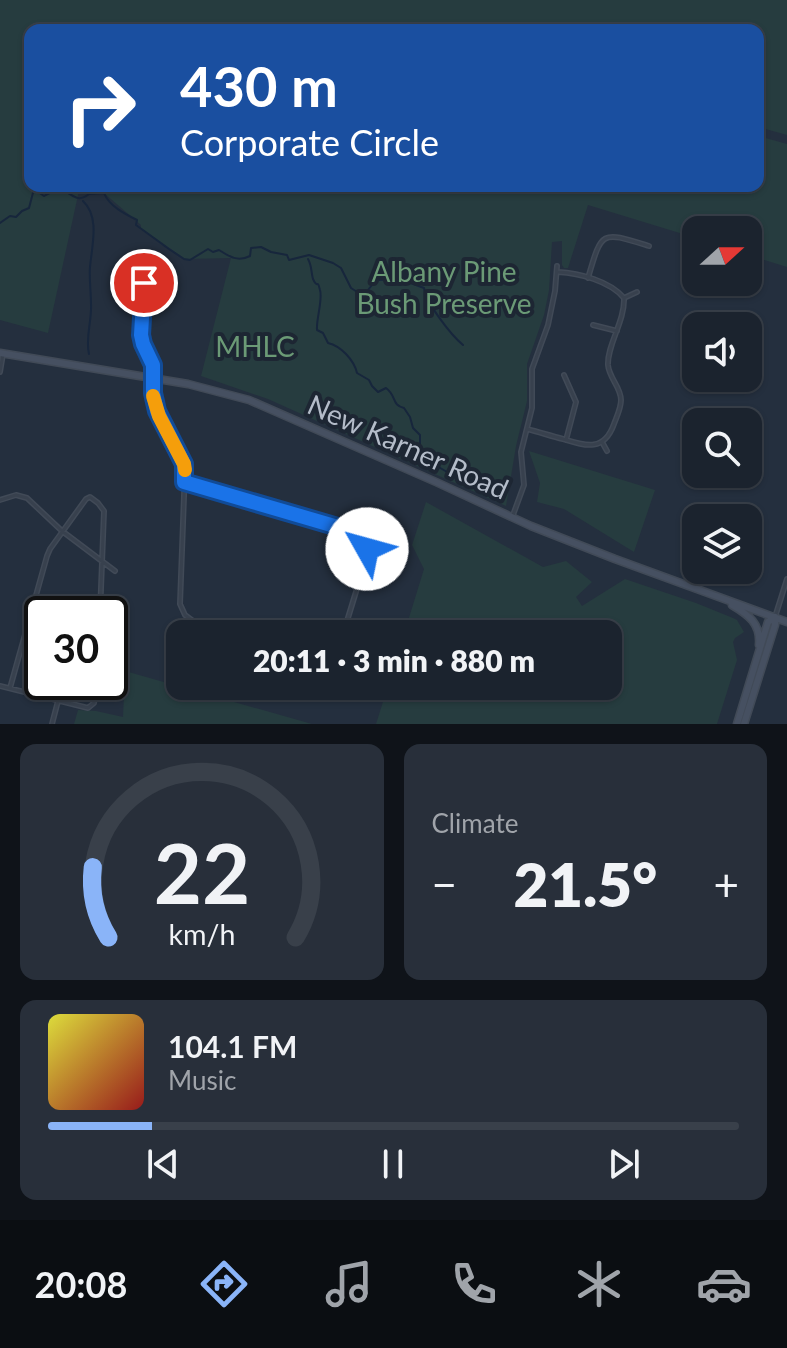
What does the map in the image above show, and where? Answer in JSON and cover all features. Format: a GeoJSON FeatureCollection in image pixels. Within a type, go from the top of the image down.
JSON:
{"type":"FeatureCollection","features":[{"type":"Feature","properties":{"kind":"main road","name":"New Karner Road"},"geometry":{"type":"LineString","coordinates":[[2,354],[203,387],[260,404],[512,518],[787,622]]}},
{"type":"Feature","properties":{"kind":"main road"},"geometry":{"type":"LineString","coordinates":[[719,597],[746,614],[758,628],[760,640],[753,674]]}},
{"type":"Feature","properties":{"kind":"main road"},"geometry":{"type":"LineString","coordinates":[[737,724],[768,622],[775,617]]}},
{"type":"Feature","properties":{"kind":"main road"},"geometry":{"type":"LineString","coordinates":[[744,724],[775,617]]}},
{"type":"Feature","properties":{"kind":"street"},"geometry":{"type":"LineString","coordinates":[[588,278],[598,244],[606,238],[616,236],[649,246]]}},
{"type":"Feature","properties":{"kind":"street"},"geometry":{"type":"LineString","coordinates":[[146,253],[141,335],[153,365],[153,393],[159,416],[184,464],[180,604],[185,615],[192,620]]}},
{"type":"Feature","properties":{"kind":"street"},"geometry":{"type":"LineString","coordinates":[[512,518],[523,492],[521,452],[532,408],[532,369],[548,325],[557,266]]}},
{"type":"Feature","properties":{"kind":"street"},"geometry":{"type":"LineString","coordinates":[[558,272],[611,286],[624,298]]}},
{"type":"Feature","properties":{"kind":"street"},"geometry":{"type":"LineString","coordinates":[[624,298],[637,292]]}},
{"type":"Feature","properties":{"kind":"street"},"geometry":{"type":"LineString","coordinates":[[527,429],[588,446],[602,442],[612,431],[620,406],[619,390],[608,363],[624,298]]}},
{"type":"Feature","properties":{"kind":"street"},"geometry":{"type":"LineString","coordinates":[[593,325],[617,331]]}},
{"type":"Feature","properties":{"kind":"street"},"geometry":{"type":"LineString","coordinates":[[0,372],[2,354]]}},
{"type":"Feature","properties":{"kind":"street"},"geometry":{"type":"LineString","coordinates":[[564,375],[576,402],[566,440]]}},
{"type":"Feature","properties":{"kind":"street"},"geometry":{"type":"LineString","coordinates":[[153,393],[159,385],[169,381]]}},
{"type":"Feature","properties":{"kind":"street"},"geometry":{"type":"LineString","coordinates":[[602,442],[607,451]]}},
{"type":"Feature","properties":{"kind":"street"},"geometry":{"type":"LineString","coordinates":[[184,482],[360,535],[366,543],[367,556],[347,620]]}},
{"type":"Feature","properties":{"kind":"street"},"geometry":{"type":"LineString","coordinates":[[0,500],[16,495],[27,498],[62,531],[115,571]]}},
{"type":"Feature","properties":{"kind":"street"},"geometry":{"type":"LineString","coordinates":[[36,596],[47,556],[88,498],[92,498],[104,511],[101,596]]}},
{"type":"Feature","properties":{"kind":"street"},"geometry":{"type":"LineString","coordinates":[[775,617],[787,579]]}},
{"type":"Feature","properties":{"kind":"street"},"geometry":{"type":"LineString","coordinates":[[10,688],[24,642]]}},
{"type":"Feature","properties":{"kind":"street"},"geometry":{"type":"LineString","coordinates":[[0,686],[24,692]]}},
{"type":"Feature","properties":{"kind":"street"},"geometry":{"type":"LineString","coordinates":[[52,724],[58,700],[84,708],[92,706],[95,700]]}},
{"type":"Feature","properties":{"kind":"green space"},"geometry":{"type":"Polygon","coordinates":[[[0,0],[787,0],[787,135],[764,129],[764,24],[24,24],[24,192],[79,192],[48,333],[0,320],[0,0]]]}},
{"type":"Feature","properties":{"kind":"green space","name":"Albany Pine Bush Preserve"},"geometry":{"type":"Polygon","coordinates":[[[764,138],[787,144],[787,267],[762,259],[762,216],[682,216],[682,234],[588,205],[568,268],[562,265],[562,241],[552,242],[549,290],[527,364],[527,401],[506,506],[268,399],[201,376],[231,258],[185,259],[104,193],[764,192],[764,138]]]}},
{"type":"Feature","properties":{"kind":"green space"},"geometry":{"type":"Polygon","coordinates":[[[529,451],[655,490],[634,552],[564,509],[537,502],[540,483],[529,451]]]}},
{"type":"Feature","properties":{"kind":"green space"},"geometry":{"type":"Polygon","coordinates":[[[426,502],[543,567],[566,561],[592,582],[576,597],[582,606],[625,579],[737,620],[744,632],[733,642],[737,660],[717,724],[376,724],[384,700],[622,700],[622,620],[408,620],[424,569],[412,545],[426,502]]]}},
{"type":"Feature","properties":{"kind":"green space"},"geometry":{"type":"Polygon","coordinates":[[[128,672],[166,683],[166,700],[227,700],[312,724],[74,724],[78,710],[123,717],[124,700],[128,700],[128,672]]]}},
{"type":"Feature","properties":{"kind":"waterway"},"geometry":{"type":"LineString","coordinates":[[0,223],[29,208],[33,192]]}},
{"type":"Feature","properties":{"kind":"waterway"},"geometry":{"type":"LineString","coordinates":[[38,192],[44,196],[53,192]]}},
{"type":"Feature","properties":{"kind":"waterway"},"geometry":{"type":"LineString","coordinates":[[66,192],[76,198],[104,193],[113,206],[137,220],[136,225],[184,259],[190,260],[208,249],[242,259],[250,256],[251,248],[261,247],[287,255],[289,260],[309,255],[333,263],[341,268],[351,288],[362,295],[376,280],[400,279],[424,288],[429,302],[463,345]]}},
{"type":"Feature","properties":{"kind":"waterway"},"geometry":{"type":"LineString","coordinates":[[83,201],[92,215],[94,232],[89,354]]}},
{"type":"Feature","properties":{"kind":"waterway"},"geometry":{"type":"LineString","coordinates":[[308,259],[321,294],[317,330],[323,333],[328,343],[346,354],[357,373],[369,380],[378,392],[386,388],[397,405],[404,408],[413,428],[420,435],[420,455],[423,458],[485,494]]}},
{"type":"Feature","properties":{"kind":"slow traffic"},"geometry":{"type":"LineString","coordinates":[[153,396],[159,416],[185,470]]}},
{"type":"Feature","properties":{"kind":"route"},"geometry":{"type":"LineString","coordinates":[[144,283],[141,335],[153,365],[153,393],[157,411],[184,464],[184,482],[355,532],[364,539],[367,549]]}},
{"type":"Feature","properties":{"kind":"park label","name":"MHLC"},"geometry":{"type":"Point","coordinates":[255,347]}}]}
